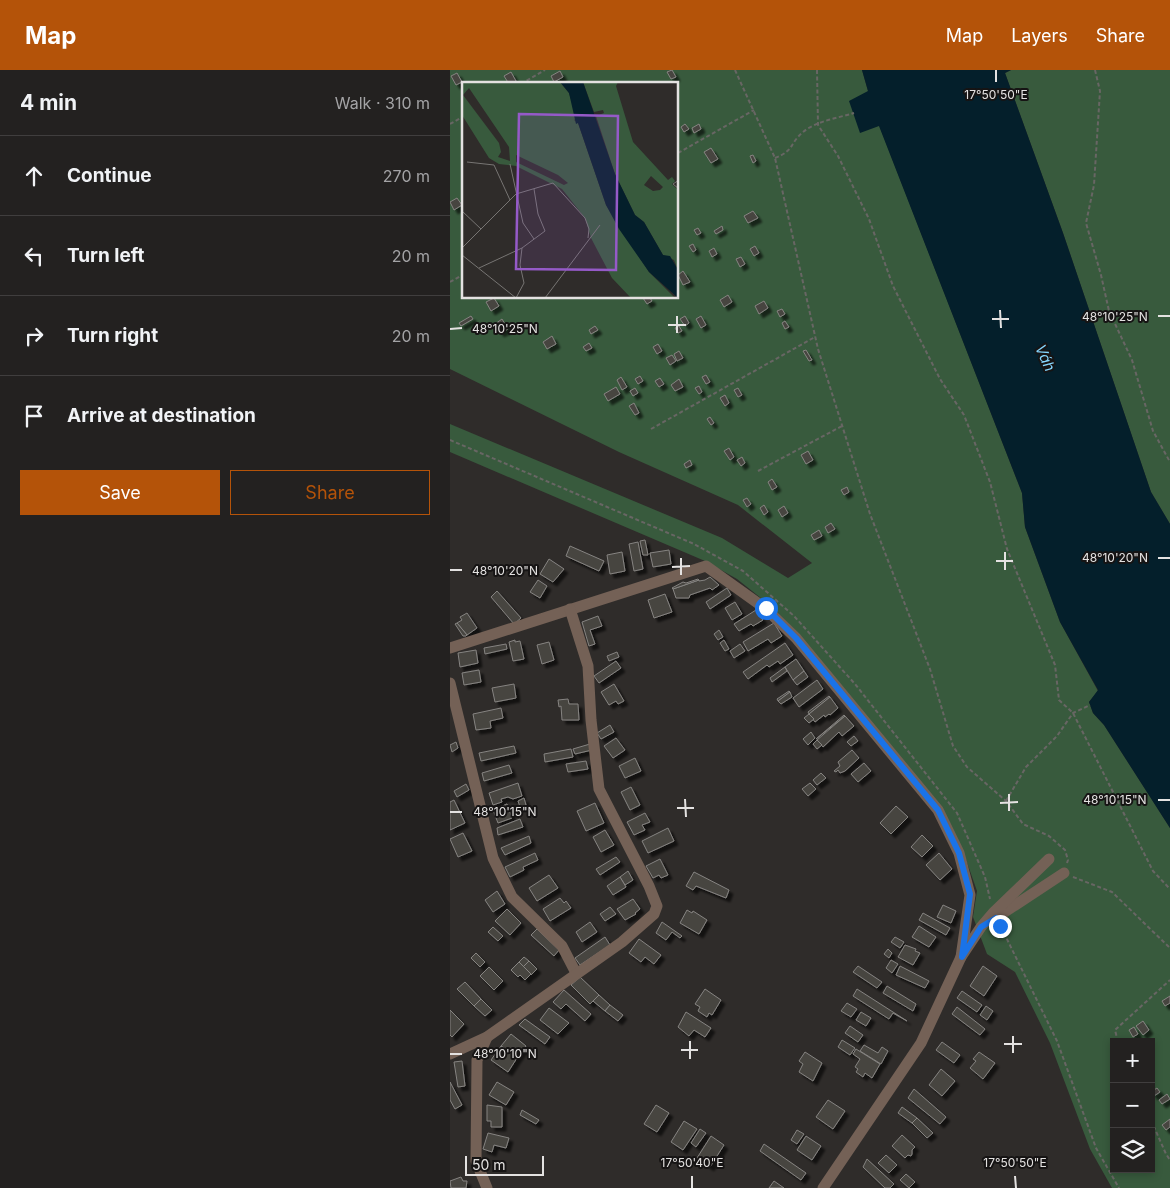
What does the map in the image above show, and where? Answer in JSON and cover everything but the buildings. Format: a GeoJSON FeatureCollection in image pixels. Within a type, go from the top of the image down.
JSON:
{"type":"FeatureCollection","features":[{"type":"Feature","properties":{"kind":"street"},"geometry":{"type":"LineString","coordinates":[[450,648],[706,566],[766,608],[796,638],[938,810],[959,853],[970,894],[962,957]]}},
{"type":"Feature","properties":{"kind":"street"},"geometry":{"type":"LineString","coordinates":[[450,1054],[488,1037],[622,942],[654,914],[657,906],[649,886],[599,789],[590,720],[588,666],[570,609]]}},
{"type":"Feature","properties":{"kind":"street"},"geometry":{"type":"LineString","coordinates":[[450,683],[493,858],[512,898],[562,946],[576,973]]}},
{"type":"Feature","properties":{"kind":"street"},"geometry":{"type":"LineString","coordinates":[[995,916],[1049,859]]}},
{"type":"Feature","properties":{"kind":"street"},"geometry":{"type":"LineString","coordinates":[[823,1188],[921,1043],[962,957],[981,927],[995,916],[1064,873]]}},
{"type":"Feature","properties":{"kind":"street"},"geometry":{"type":"LineString","coordinates":[[487,1188],[476,1160],[478,1060],[488,1037]]}},
{"type":"Feature","properties":{"kind":"path"},"geometry":{"type":"LineString","coordinates":[[524,82],[545,70]]}},
{"type":"Feature","properties":{"kind":"path"},"geometry":{"type":"LineString","coordinates":[[736,70],[775,158],[815,336],[842,426],[870,514],[930,669],[953,746],[967,767],[1006,801],[1023,824],[1049,836],[1065,850],[1068,860],[1064,873],[1112,892],[1170,948]]}},
{"type":"Feature","properties":{"kind":"path"},"geometry":{"type":"LineString","coordinates":[[817,70],[818,125],[838,156],[869,219],[893,286],[940,379],[964,416],[990,482],[1007,549],[1055,666],[1059,700],[1073,713],[1153,871],[1170,889]]}},
{"type":"Feature","properties":{"kind":"path"},"geometry":{"type":"LineString","coordinates":[[1095,70],[1099,80],[1100,91],[1094,185],[1086,223],[1102,275],[1109,311],[1132,360],[1153,431],[1170,462]]}},
{"type":"Feature","properties":{"kind":"path"},"geometry":{"type":"LineString","coordinates":[[679,152],[754,110]]}},
{"type":"Feature","properties":{"kind":"path"},"geometry":{"type":"LineString","coordinates":[[775,158],[787,153],[803,132],[854,113]]}},
{"type":"Feature","properties":{"kind":"path"},"geometry":{"type":"LineString","coordinates":[[450,124],[462,117]]}},
{"type":"Feature","properties":{"kind":"path"},"geometry":{"type":"LineString","coordinates":[[450,282],[462,275]]}},
{"type":"Feature","properties":{"kind":"path"},"geometry":{"type":"LineString","coordinates":[[651,430],[815,336]]}},
{"type":"Feature","properties":{"kind":"path"},"geometry":{"type":"LineString","coordinates":[[758,471],[842,426]]}},
{"type":"Feature","properties":{"kind":"path"},"geometry":{"type":"LineString","coordinates":[[450,440],[694,544],[743,572],[794,616],[855,684],[957,814],[985,877],[995,916],[1057,1041],[1096,1148],[1119,1188]]}},
{"type":"Feature","properties":{"kind":"path"},"geometry":{"type":"LineString","coordinates":[[1006,801],[1026,767],[1057,736],[1073,713],[1090,705]]}},
{"type":"Feature","properties":{"kind":"path"},"geometry":{"type":"LineString","coordinates":[[1117,1038],[1116,1030],[1170,980]]}},
{"type":"Feature","properties":{"kind":"path"},"geometry":{"type":"LineString","coordinates":[[1155,1128],[1170,1160]]}},
{"type":"Feature","properties":{"kind":"green space"},"geometry":{"type":"Polygon","coordinates":[[[450,70],[862,70],[868,91],[860,132],[879,125],[1022,493],[1025,527],[1060,622],[1098,691],[1089,702],[1093,713],[1104,725],[1170,828],[1170,1188],[1112,1188],[1090,1149],[1050,1043],[1015,972],[987,954],[973,917],[977,891],[963,851],[800,635],[771,606],[737,579],[705,561],[450,452],[450,424],[722,538],[788,578],[812,563],[738,505],[619,452],[450,369],[450,70]]]}},
{"type":"Feature","properties":{"kind":"green space"},"geometry":{"type":"Polygon","coordinates":[[[1011,70],[1170,70],[1170,524],[1151,492],[1063,233],[1005,73],[1011,70]]]}},
{"type":"Feature","properties":{"kind":"water","name":"Váh"},"geometry":{"type":"Polygon","coordinates":[[[862,70],[1011,70],[1005,73],[1063,233],[1151,492],[1170,524],[1170,828],[1104,725],[1093,713],[1089,702],[1098,690],[1060,622],[1025,527],[1022,493],[879,126],[860,133],[849,101],[868,91],[862,70]]]}},
{"type":"Feature","properties":{"kind":"route"},"geometry":{"type":"LineString","coordinates":[[766,608],[796,638],[938,810],[959,853],[970,894],[962,957],[981,927],[996,918],[1000,926]]}}]}
